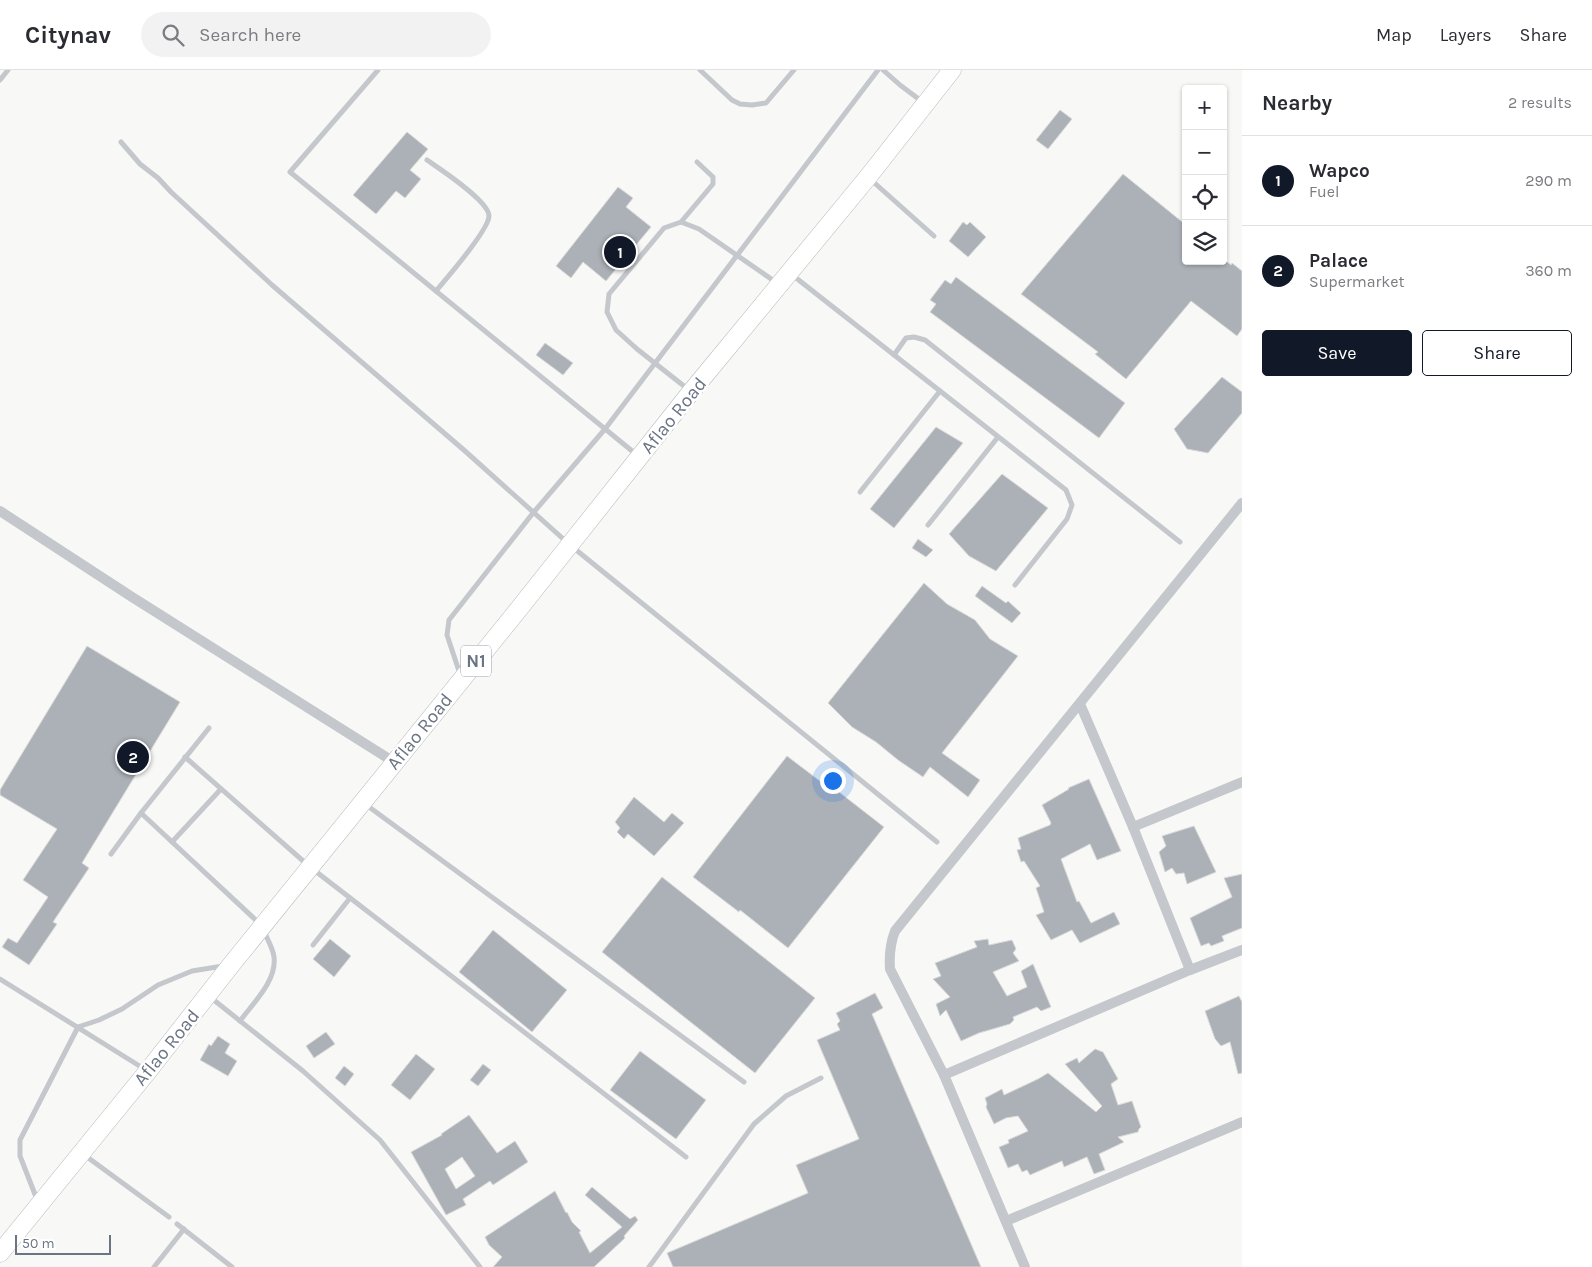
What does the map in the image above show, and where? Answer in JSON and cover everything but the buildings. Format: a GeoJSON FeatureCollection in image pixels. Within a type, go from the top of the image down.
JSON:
{"type":"FeatureCollection","features":[{"type":"Feature","properties":{"kind":"highway","name":"Aflao Road"},"geometry":{"type":"LineString","coordinates":[[0,1253],[148,1071],[262,926],[691,392],[868,177],[952,70]]}},
{"type":"Feature","properties":{"kind":"street"},"geometry":{"type":"LineString","coordinates":[[1025,1267],[944,1075],[890,969],[888,954],[890,942],[895,931],[1242,503]]}},
{"type":"Feature","properties":{"kind":"street"},"geometry":{"type":"LineString","coordinates":[[0,512],[394,762]]}},
{"type":"Feature","properties":{"kind":"street"},"geometry":{"type":"LineString","coordinates":[[1080,704],[1133,827],[1190,970]]}},
{"type":"Feature","properties":{"kind":"street"},"geometry":{"type":"LineString","coordinates":[[1133,827],[1242,782]]}},
{"type":"Feature","properties":{"kind":"street"},"geometry":{"type":"LineString","coordinates":[[944,1075],[1190,970],[1242,950]]}},
{"type":"Feature","properties":{"kind":"street"},"geometry":{"type":"LineString","coordinates":[[1006,1221],[1242,1122]]}},
{"type":"Feature","properties":{"kind":"lane"},"geometry":{"type":"LineString","coordinates":[[0,80],[8,70]]}},
{"type":"Feature","properties":{"kind":"lane"},"geometry":{"type":"LineString","coordinates":[[378,70],[290,172],[639,457]]}},
{"type":"Feature","properties":{"kind":"lane"},"geometry":{"type":"LineString","coordinates":[[700,70],[708,72],[732,100],[740,104],[752,105],[766,102],[794,70]]}},
{"type":"Feature","properties":{"kind":"lane"},"geometry":{"type":"LineString","coordinates":[[462,679],[447,634],[449,620],[533,512],[605,429],[654,362],[878,70]]}},
{"type":"Feature","properties":{"kind":"lane"},"geometry":{"type":"LineString","coordinates":[[883,70],[900,86],[925,104]]}},
{"type":"Feature","properties":{"kind":"lane"},"geometry":{"type":"LineString","coordinates":[[122,142],[140,164],[158,178],[272,285],[380,377],[570,545],[937,842]]}},
{"type":"Feature","properties":{"kind":"lane"},"geometry":{"type":"LineString","coordinates":[[427,160],[468,190],[486,207],[489,215],[487,223],[471,247],[436,291]]}},
{"type":"Feature","properties":{"kind":"lane"},"geometry":{"type":"LineString","coordinates":[[691,392],[616,330],[607,312],[609,294],[664,228],[681,222],[713,184],[713,177],[697,162]]}},
{"type":"Feature","properties":{"kind":"lane"},"geometry":{"type":"LineString","coordinates":[[868,177],[934,236]]}},
{"type":"Feature","properties":{"kind":"lane"},"geometry":{"type":"LineString","coordinates":[[681,222],[699,228],[737,255],[785,279],[894,355],[1066,490],[1072,505],[1067,519],[1016,586]]}},
{"type":"Feature","properties":{"kind":"lane"},"geometry":{"type":"LineString","coordinates":[[894,355],[906,338],[914,336],[925,340],[1180,542]]}},
{"type":"Feature","properties":{"kind":"lane"},"geometry":{"type":"LineString","coordinates":[[860,492],[940,391]]}},
{"type":"Feature","properties":{"kind":"lane"},"geometry":{"type":"LineString","coordinates":[[928,525],[998,437]]}},
{"type":"Feature","properties":{"kind":"lane"},"geometry":{"type":"LineString","coordinates":[[111,854],[209,728]]}},
{"type":"Feature","properties":{"kind":"lane"},"geometry":{"type":"LineString","coordinates":[[185,758],[310,867],[686,1157]]}},
{"type":"Feature","properties":{"kind":"lane"},"geometry":{"type":"LineString","coordinates":[[172,842],[221,789]]}},
{"type":"Feature","properties":{"kind":"lane"},"geometry":{"type":"LineString","coordinates":[[362,802],[744,1082]]}},
{"type":"Feature","properties":{"kind":"lane"},"geometry":{"type":"LineString","coordinates":[[141,813],[262,926],[274,956],[274,968],[269,982],[240,1021]]}},
{"type":"Feature","properties":{"kind":"lane"},"geometry":{"type":"LineString","coordinates":[[313,944],[350,898]]}},
{"type":"Feature","properties":{"kind":"lane"},"geometry":{"type":"LineString","coordinates":[[39,1205],[20,1156],[20,1140],[78,1027],[122,1009],[158,985],[192,971],[231,965]]}},
{"type":"Feature","properties":{"kind":"lane"},"geometry":{"type":"LineString","coordinates":[[0,979],[148,1071]]}},
{"type":"Feature","properties":{"kind":"lane"},"geometry":{"type":"LineString","coordinates":[[207,995],[303,1070],[380,1140],[480,1267]]}},
{"type":"Feature","properties":{"kind":"lane"},"geometry":{"type":"LineString","coordinates":[[649,1267],[754,1124],[786,1096],[821,1078]]}},
{"type":"Feature","properties":{"kind":"lane"},"geometry":{"type":"LineString","coordinates":[[81,1152],[169,1217]]}},
{"type":"Feature","properties":{"kind":"lane"},"geometry":{"type":"LineString","coordinates":[[177,1224],[232,1267]]}},
{"type":"Feature","properties":{"kind":"lane"},"geometry":{"type":"LineString","coordinates":[[154,1267],[184,1229]]}},
{"type":"Feature","properties":{"kind":"place","name":"Wapco"},"geometry":{"type":"Point","coordinates":[620,252]}},
{"type":"Feature","properties":{"kind":"place","name":"Palace"},"geometry":{"type":"Point","coordinates":[133,757]}}]}
